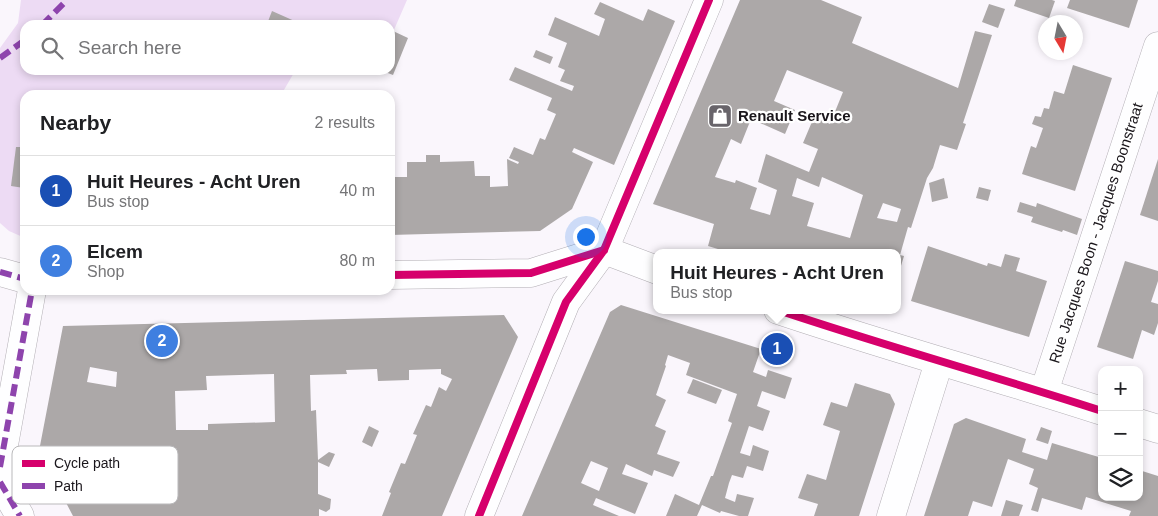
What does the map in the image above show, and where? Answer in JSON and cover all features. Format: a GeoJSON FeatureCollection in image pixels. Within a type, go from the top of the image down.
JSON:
{"type":"FeatureCollection","features":[{"type":"Feature","properties":{"kind":"street"},"geometry":{"type":"LineString","coordinates":[[479,516],[566,302],[604,250],[709,0]]}},
{"type":"Feature","properties":{"kind":"street","name":"Rue Jacques Boon - Jacques Boonstraat"},"geometry":{"type":"LineString","coordinates":[[1044,392],[1158,46]]}},
{"type":"Feature","properties":{"kind":"street"},"geometry":{"type":"LineString","coordinates":[[395,276],[531,273],[604,250],[653,268]]}},
{"type":"Feature","properties":{"kind":"street"},"geometry":{"type":"LineString","coordinates":[[0,272],[20,278]]}},
{"type":"Feature","properties":{"kind":"street"},"geometry":{"type":"LineString","coordinates":[[0,467],[31,295]]}},
{"type":"Feature","properties":{"kind":"street"},"geometry":{"type":"LineString","coordinates":[[790,314],[939,362],[1098,410]]}},
{"type":"Feature","properties":{"kind":"street"},"geometry":{"type":"LineString","coordinates":[[891,516],[939,362]]}},
{"type":"Feature","properties":{"kind":"street"},"geometry":{"type":"LineString","coordinates":[[1143,424],[1158,429]]}},
{"type":"Feature","properties":{"kind":"street"},"geometry":{"type":"LineString","coordinates":[[0,482],[12,502]]}},
{"type":"Feature","properties":{"kind":"street"},"geometry":{"type":"LineString","coordinates":[[13,504],[20,516]]}},
{"type":"Feature","properties":{"kind":"shaded area"},"geometry":{"type":"Polygon","coordinates":[[[21,0],[407,0],[395,28],[395,20],[20,20],[20,75],[293,75],[284,90],[20,90],[20,236],[9,231],[0,223],[0,48],[18,23],[21,0]]]}},
{"type":"Feature","properties":{"kind":"building"},"geometry":{"type":"Polygon","coordinates":[[[740,0],[821,0],[862,17],[852,43],[958,88],[975,31],[992,35],[963,123],[966,124],[957,150],[940,145],[911,228],[908,227],[901,252],[901,249],[718,249],[708,246],[714,224],[653,204],[740,0]],[[787,70],[774,101],[795,110],[785,134],[751,119],[741,144],[731,139],[715,177],[735,183],[736,180],[757,188],[750,209],[770,215],[777,190],[758,182],[766,154],[809,172],[818,149],[803,143],[814,117],[830,124],[843,92],[787,70]],[[822,177],[819,187],[797,178],[792,196],[814,203],[807,226],[850,238],[863,195],[822,177]],[[883,203],[877,218],[897,222],[901,209],[883,203]]]}},
{"type":"Feature","properties":{"kind":"building"},"geometry":{"type":"Polygon","coordinates":[[[1016,0],[1055,1],[1050,15],[1040,15],[1014,6],[1016,0]]]}},
{"type":"Feature","properties":{"kind":"building"},"geometry":{"type":"Polygon","coordinates":[[[1070,0],[1138,0],[1129,28],[1067,8],[1070,0]]]}},
{"type":"Feature","properties":{"kind":"building"},"geometry":{"type":"Polygon","coordinates":[[[600,2],[643,21],[648,9],[675,21],[614,165],[574,148],[572,152],[593,162],[572,209],[540,231],[395,235],[395,177],[407,177],[407,162],[426,162],[426,155],[440,155],[440,162],[474,161],[475,176],[490,176],[490,187],[508,186],[507,159],[518,164],[519,162],[509,158],[514,147],[533,155],[540,138],[545,140],[556,114],[547,110],[552,98],[509,80],[515,67],[572,91],[574,86],[560,81],[565,70],[558,67],[567,43],[548,35],[555,17],[599,36],[605,19],[594,14],[600,2]]]}},
{"type":"Feature","properties":{"kind":"building"},"geometry":{"type":"Polygon","coordinates":[[[989,4],[1005,9],[998,28],[982,22],[989,4]]]}},
{"type":"Feature","properties":{"kind":"building"},"geometry":{"type":"Polygon","coordinates":[[[272,11],[292,20],[269,20],[272,11]]]}},
{"type":"Feature","properties":{"kind":"building"},"geometry":{"type":"Polygon","coordinates":[[[395,32],[408,38],[395,70],[395,32]]]}},
{"type":"Feature","properties":{"kind":"building"},"geometry":{"type":"Polygon","coordinates":[[[536,50],[553,57],[550,64],[533,57],[536,50]]]}},
{"type":"Feature","properties":{"kind":"building"},"geometry":{"type":"Polygon","coordinates":[[[1073,65],[1112,78],[1075,191],[1022,174],[1031,146],[1036,148],[1043,128],[1032,124],[1035,116],[1041,117],[1044,108],[1049,109],[1054,91],[1064,94],[1073,65]]]}},
{"type":"Feature","properties":{"kind":"building"},"geometry":{"type":"Polygon","coordinates":[[[16,147],[20,147],[20,187],[11,186],[16,147]]]}},
{"type":"Feature","properties":{"kind":"building"},"geometry":{"type":"Polygon","coordinates":[[[1158,159],[1158,221],[1140,215],[1158,159]]]}},
{"type":"Feature","properties":{"kind":"building"},"geometry":{"type":"Polygon","coordinates":[[[944,178],[948,198],[932,202],[929,183],[944,178]]]}},
{"type":"Feature","properties":{"kind":"building"},"geometry":{"type":"Polygon","coordinates":[[[979,187],[991,190],[988,201],[976,198],[979,187]]]}},
{"type":"Feature","properties":{"kind":"building"},"geometry":{"type":"Polygon","coordinates":[[[1020,202],[1036,207],[1037,203],[1082,219],[1077,235],[1031,222],[1033,217],[1017,212],[1020,202]]]}},
{"type":"Feature","properties":{"kind":"building"},"geometry":{"type":"Polygon","coordinates":[[[928,246],[987,266],[988,263],[1001,267],[1005,254],[1020,258],[1016,271],[1047,281],[1029,337],[911,301],[928,246]]]}},
{"type":"Feature","properties":{"kind":"building"},"geometry":{"type":"Polygon","coordinates":[[[901,255],[904,256],[901,266],[901,255]]]}},
{"type":"Feature","properties":{"kind":"building"},"geometry":{"type":"Polygon","coordinates":[[[1125,261],[1158,271],[1158,281],[1151,302],[1158,304],[1158,323],[1154,335],[1142,330],[1133,359],[1097,347],[1125,261]]]}},
{"type":"Feature","properties":{"kind":"building"},"geometry":{"type":"Polygon","coordinates":[[[621,305],[761,349],[753,372],[766,377],[768,370],[792,378],[785,399],[762,391],[757,406],[770,411],[763,431],[749,426],[740,453],[750,456],[753,445],[769,451],[763,471],[747,466],[743,478],[732,475],[729,483],[725,498],[735,502],[737,494],[754,498],[748,516],[739,516],[721,511],[720,513],[702,505],[697,516],[666,516],[675,494],[699,505],[711,476],[713,476],[732,423],[728,421],[737,394],[686,375],[690,363],[668,355],[656,395],[666,400],[655,426],[666,431],[657,454],[680,462],[673,477],[654,470],[652,476],[626,464],[622,474],[648,483],[635,514],[596,498],[593,505],[619,516],[522,516],[610,312],[621,305]],[[591,461],[581,483],[599,491],[608,468],[591,461]]]}},
{"type":"Feature","properties":{"kind":"building"},"geometry":{"type":"Polygon","coordinates":[[[504,315],[518,337],[442,516],[382,516],[391,493],[389,492],[401,463],[405,464],[417,435],[413,434],[426,405],[431,407],[439,387],[446,391],[452,379],[441,374],[441,369],[409,370],[409,380],[378,381],[377,369],[346,370],[347,374],[310,375],[311,411],[316,410],[318,460],[329,452],[335,454],[329,467],[318,462],[318,494],[331,499],[330,509],[326,512],[319,509],[319,516],[73,516],[67,504],[178,504],[178,446],[40,446],[63,326],[504,315]],[[90,367],[87,382],[116,387],[117,372],[90,367]],[[274,374],[206,376],[207,390],[175,391],[176,430],[208,430],[208,424],[275,422],[274,374]]]}},
{"type":"Feature","properties":{"kind":"building"},"geometry":{"type":"Polygon","coordinates":[[[693,379],[722,390],[716,404],[687,393],[693,379]]]}},
{"type":"Feature","properties":{"kind":"building"},"geometry":{"type":"Polygon","coordinates":[[[855,383],[890,394],[895,404],[859,516],[814,516],[818,504],[798,498],[807,474],[826,480],[840,431],[823,425],[831,402],[847,407],[855,383]]]}},
{"type":"Feature","properties":{"kind":"building"},"geometry":{"type":"Polygon","coordinates":[[[966,418],[1026,439],[1022,452],[1047,460],[1052,443],[1098,457],[1098,501],[1086,497],[1082,510],[1042,498],[1038,512],[1031,510],[1038,488],[1029,484],[1034,469],[1008,459],[992,507],[973,501],[968,516],[924,516],[954,424],[966,418]]]}},
{"type":"Feature","properties":{"kind":"building"},"geometry":{"type":"Polygon","coordinates":[[[369,426],[379,431],[372,447],[362,442],[369,426]]]}},
{"type":"Feature","properties":{"kind":"building"},"geometry":{"type":"Polygon","coordinates":[[[1041,427],[1052,431],[1048,444],[1036,440],[1041,427]]]}},
{"type":"Feature","properties":{"kind":"building"},"geometry":{"type":"Polygon","coordinates":[[[1143,471],[1158,476],[1158,516],[1129,516],[1131,511],[1099,501],[1143,501],[1143,471]]]}},
{"type":"Feature","properties":{"kind":"building"},"geometry":{"type":"Polygon","coordinates":[[[1006,500],[1023,505],[1019,516],[1001,516],[1006,500]]]}},
{"type":"Feature","properties":{"kind":"marked path"},"geometry":{"type":"LineString","coordinates":[[47,20],[67,0]]}},
{"type":"Feature","properties":{"kind":"marked path"},"geometry":{"type":"LineString","coordinates":[[0,58],[20,44]]}},
{"type":"Feature","properties":{"kind":"marked path"},"geometry":{"type":"LineString","coordinates":[[0,272],[20,278]]}},
{"type":"Feature","properties":{"kind":"marked path"},"geometry":{"type":"LineString","coordinates":[[0,467],[31,295]]}},
{"type":"Feature","properties":{"kind":"marked path"},"geometry":{"type":"LineString","coordinates":[[0,482],[12,502]]}},
{"type":"Feature","properties":{"kind":"marked path"},"geometry":{"type":"LineString","coordinates":[[13,504],[20,516]]}},
{"type":"Feature","properties":{"kind":"cycle path"},"geometry":{"type":"LineString","coordinates":[[479,516],[566,302],[604,250],[709,0]]}},
{"type":"Feature","properties":{"kind":"cycle path"},"geometry":{"type":"LineString","coordinates":[[395,275],[531,273],[604,250]]}},
{"type":"Feature","properties":{"kind":"cycle path"},"geometry":{"type":"LineString","coordinates":[[790,314],[1098,410]]}},
{"type":"Feature","properties":{"kind":"place","name":"Renault Service"},"geometry":{"type":"Point","coordinates":[720,116]}},
{"type":"Feature","properties":{"kind":"place","name":"Elcem"},"geometry":{"type":"Point","coordinates":[162,341]}},
{"type":"Feature","properties":{"kind":"place","name":"Huit Heures - Acht Uren"},"geometry":{"type":"Point","coordinates":[777,349]}}]}
